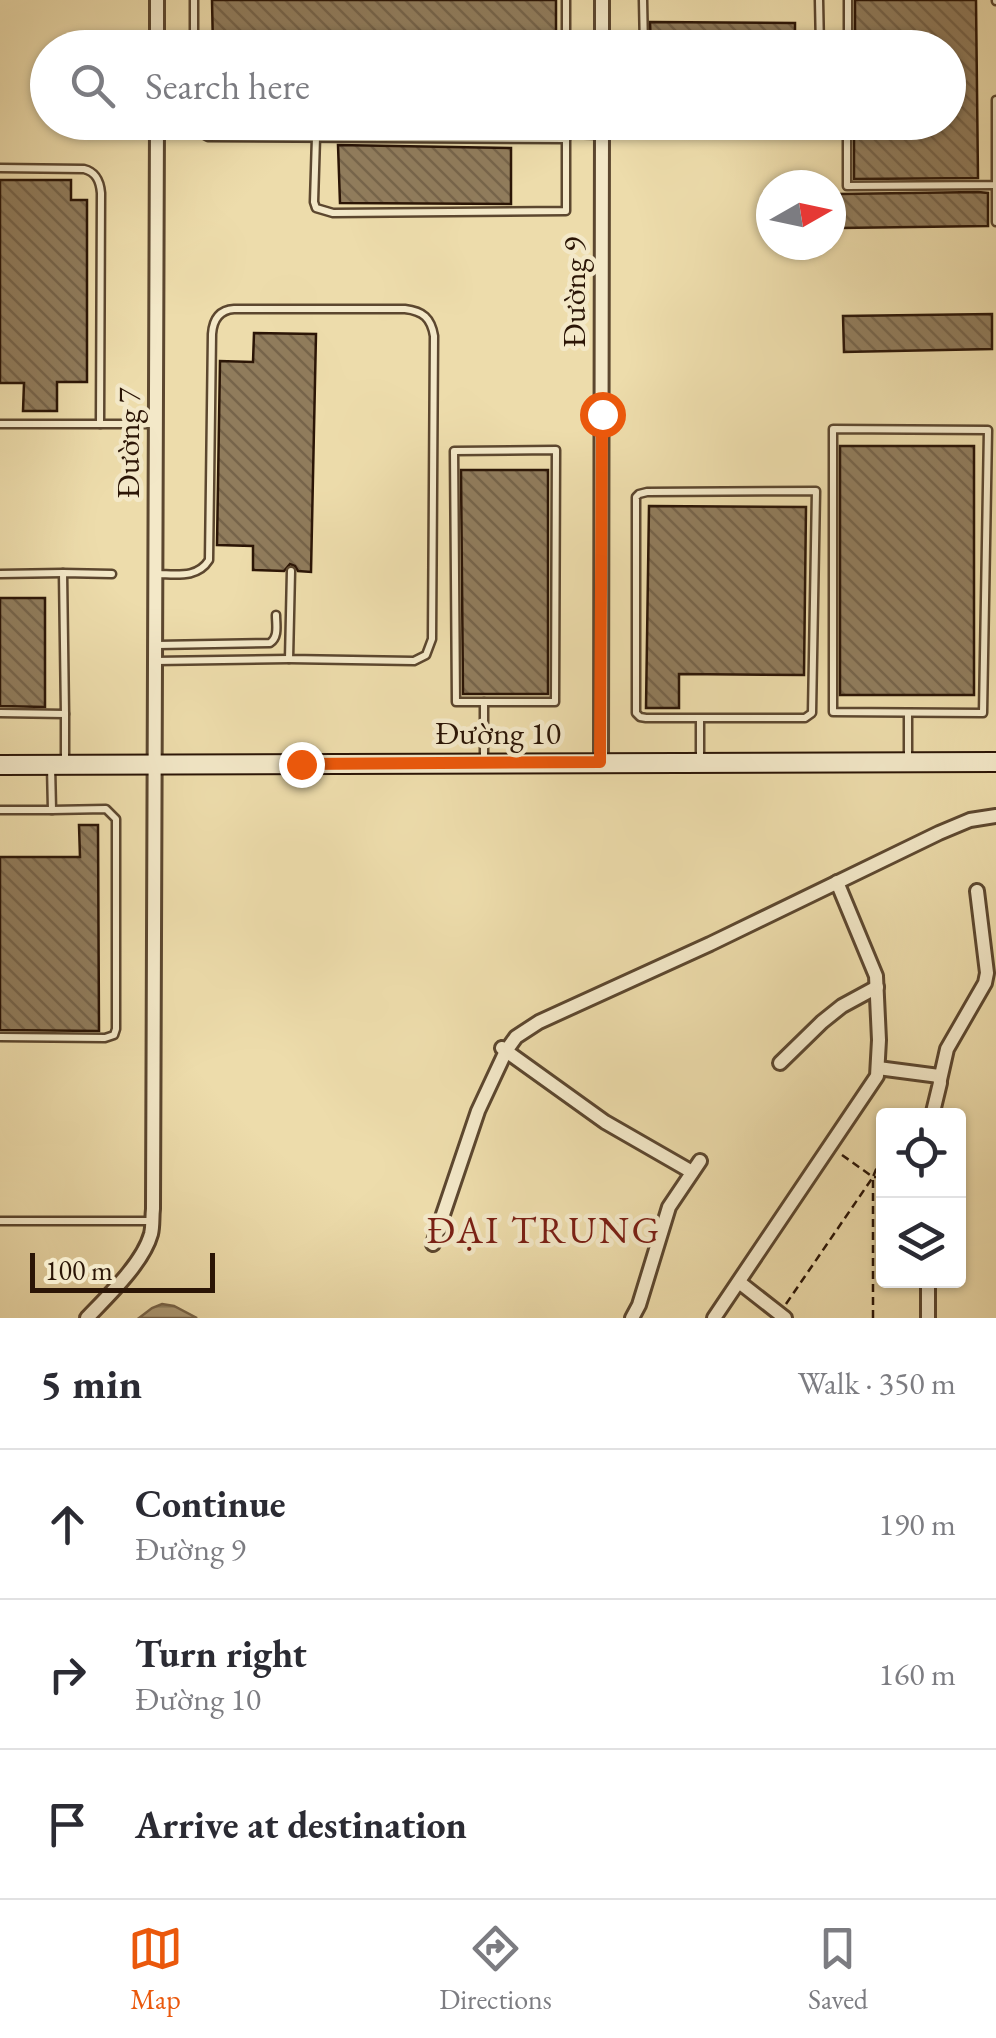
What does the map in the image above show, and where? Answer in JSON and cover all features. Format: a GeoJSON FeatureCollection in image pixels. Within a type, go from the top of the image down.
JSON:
{"type":"FeatureCollection","features":[{"type":"Feature","properties":{"kind":"street"},"geometry":{"type":"LineString","coordinates":[[157,0],[157,30]]}},
{"type":"Feature","properties":{"kind":"street"},"geometry":{"type":"LineString","coordinates":[[602,0],[602,30]]}},
{"type":"Feature","properties":{"kind":"street","name":"Đường 7"},"geometry":{"type":"LineString","coordinates":[[152,1221],[157,140]]}},
{"type":"Feature","properties":{"kind":"street","name":"Đường 9"},"geometry":{"type":"LineString","coordinates":[[600,762],[602,140]]}},
{"type":"Feature","properties":{"kind":"street","name":"Đường 10"},"geometry":{"type":"LineString","coordinates":[[0,764],[996,762]]}},
{"type":"Feature","properties":{"kind":"street"},"geometry":{"type":"LineString","coordinates":[[434,1244],[478,1111],[503,1049],[516,1037],[540,1022],[954,826],[996,816]]}},
{"type":"Feature","properties":{"kind":"street"},"geometry":{"type":"LineString","coordinates":[[714,1318],[877,1076],[876,976],[837,882]]}},
{"type":"Feature","properties":{"kind":"street"},"geometry":{"type":"LineString","coordinates":[[934,1108],[947,1050],[985,984],[978,892]]}},
{"type":"Feature","properties":{"kind":"street"},"geometry":{"type":"LineString","coordinates":[[780,1064],[832,1014],[878,986]]}},
{"type":"Feature","properties":{"kind":"street"},"geometry":{"type":"LineString","coordinates":[[503,1049],[606,1122],[696,1166],[670,1208],[632,1318]]}},
{"type":"Feature","properties":{"kind":"street"},"geometry":{"type":"LineString","coordinates":[[878,1068],[935,1074],[940,1080]]}},
{"type":"Feature","properties":{"kind":"street"},"geometry":{"type":"LineString","coordinates":[[87,1318],[124,1278],[151,1234],[152,1221]]}},
{"type":"Feature","properties":{"kind":"street"},"geometry":{"type":"LineString","coordinates":[[739,1282],[785,1311]]}},
{"type":"Feature","properties":{"kind":"street"},"geometry":{"type":"LineString","coordinates":[[928,1288],[928,1318]]}},
{"type":"Feature","properties":{"kind":"lane"},"geometry":{"type":"LineString","coordinates":[[194,0],[194,30]]}},
{"type":"Feature","properties":{"kind":"lane"},"geometry":{"type":"LineString","coordinates":[[566,0],[566,30]]}},
{"type":"Feature","properties":{"kind":"lane"},"geometry":{"type":"LineString","coordinates":[[644,0],[644,30]]}},
{"type":"Feature","properties":{"kind":"lane"},"geometry":{"type":"LineString","coordinates":[[820,0],[820,30]]}},
{"type":"Feature","properties":{"kind":"lane"},"geometry":{"type":"LineString","coordinates":[[848,0],[848,30]]}},
{"type":"Feature","properties":{"kind":"lane"},"geometry":{"type":"LineString","coordinates":[[996,100],[996,222]]}},
{"type":"Feature","properties":{"kind":"lane"},"geometry":{"type":"LineString","coordinates":[[316,140],[314,202],[316,208],[334,213],[566,210],[566,140]]}},
{"type":"Feature","properties":{"kind":"lane"},"geometry":{"type":"LineString","coordinates":[[847,140],[847,186],[996,185]]}},
{"type":"Feature","properties":{"kind":"lane"},"geometry":{"type":"LineString","coordinates":[[0,168],[84,168],[98,180],[100,424]]}},
{"type":"Feature","properties":{"kind":"lane"},"geometry":{"type":"LineString","coordinates":[[155,574],[194,574],[209,560],[212,334],[218,316],[234,309],[406,309],[423,313],[434,336],[430,648],[426,655],[414,661],[155,662]]}},
{"type":"Feature","properties":{"kind":"lane"},"geometry":{"type":"LineString","coordinates":[[0,424],[156,424]]}},
{"type":"Feature","properties":{"kind":"lane"},"geometry":{"type":"LineString","coordinates":[[833,430],[988,430],[986,548],[983,713],[832,712],[833,430]]}},
{"type":"Feature","properties":{"kind":"lane"},"geometry":{"type":"LineString","coordinates":[[556,450],[556,702],[484,702],[456,702],[454,451],[556,450]]}},
{"type":"Feature","properties":{"kind":"lane"},"geometry":{"type":"LineString","coordinates":[[816,490],[812,714],[805,718],[700,718],[646,718],[636,712],[636,497],[647,492],[816,490]]}},
{"type":"Feature","properties":{"kind":"lane"},"geometry":{"type":"LineString","coordinates":[[986,548],[996,548]]}},
{"type":"Feature","properties":{"kind":"lane"},"geometry":{"type":"LineString","coordinates":[[289,659],[291,571]]}},
{"type":"Feature","properties":{"kind":"lane"},"geometry":{"type":"LineString","coordinates":[[52,810],[64,714],[63,573]]}},
{"type":"Feature","properties":{"kind":"lane"},"geometry":{"type":"LineString","coordinates":[[0,574],[112,574]]}},
{"type":"Feature","properties":{"kind":"lane"},"geometry":{"type":"LineString","coordinates":[[155,645],[270,643],[275,640],[276,614]]}},
{"type":"Feature","properties":{"kind":"lane"},"geometry":{"type":"LineString","coordinates":[[484,702],[484,763]]}},
{"type":"Feature","properties":{"kind":"lane"},"geometry":{"type":"LineString","coordinates":[[908,712],[908,762]]}},
{"type":"Feature","properties":{"kind":"lane"},"geometry":{"type":"LineString","coordinates":[[0,713],[64,714]]}},
{"type":"Feature","properties":{"kind":"lane"},"geometry":{"type":"LineString","coordinates":[[700,718],[700,762]]}},
{"type":"Feature","properties":{"kind":"lane"},"geometry":{"type":"LineString","coordinates":[[0,810],[106,809],[116,819],[114,1035],[0,1038]]}},
{"type":"Feature","properties":{"kind":"lane"},"geometry":{"type":"LineString","coordinates":[[0,1222],[152,1221]]}},
{"type":"Feature","properties":{"kind":"path"},"geometry":{"type":"LineString","coordinates":[[840,1154],[876,1178]]}},
{"type":"Feature","properties":{"kind":"path"},"geometry":{"type":"LineString","coordinates":[[785,1311],[876,1170]]}},
{"type":"Feature","properties":{"kind":"path"},"geometry":{"type":"LineString","coordinates":[[873,1178],[873,1318]]}},
{"type":"Feature","properties":{"kind":"shaded area"},"geometry":{"type":"Polygon","coordinates":[[[162,1304],[174,1306],[197,1318],[139,1318],[162,1304]]]}},
{"type":"Feature","properties":{"kind":"building"},"geometry":{"type":"Polygon","coordinates":[[[212,0],[556,0],[556,30],[213,30],[212,0]]]}},
{"type":"Feature","properties":{"kind":"building"},"geometry":{"type":"Polygon","coordinates":[[[855,0],[976,0],[978,178],[854,179],[854,140],[966,140],[966,30],[855,30],[855,0]]]}},
{"type":"Feature","properties":{"kind":"building"},"geometry":{"type":"Polygon","coordinates":[[[650,22],[795,23],[795,30],[650,30],[650,22]]]}},
{"type":"Feature","properties":{"kind":"building"},"geometry":{"type":"Polygon","coordinates":[[[338,145],[511,148],[511,204],[340,203],[338,145]]]}},
{"type":"Feature","properties":{"kind":"building"},"geometry":{"type":"Polygon","coordinates":[[[0,180],[71,180],[71,200],[87,200],[87,382],[57,382],[57,411],[23,411],[24,383],[0,383],[0,180]]]}},
{"type":"Feature","properties":{"kind":"building"},"geometry":{"type":"Polygon","coordinates":[[[988,193],[988,226],[846,228],[846,194],[988,193]]]}},
{"type":"Feature","properties":{"kind":"building"},"geometry":{"type":"Polygon","coordinates":[[[992,314],[992,349],[844,352],[843,316],[992,314]]]}},
{"type":"Feature","properties":{"kind":"building"},"geometry":{"type":"Polygon","coordinates":[[[254,333],[316,334],[311,572],[298,571],[290,564],[284,571],[253,570],[253,546],[217,545],[220,361],[253,362],[254,333]]]}},
{"type":"Feature","properties":{"kind":"building"},"geometry":{"type":"Polygon","coordinates":[[[840,446],[974,446],[974,695],[840,695],[840,446]]]}},
{"type":"Feature","properties":{"kind":"building"},"geometry":{"type":"Polygon","coordinates":[[[461,470],[548,470],[548,694],[463,694],[461,470]]]}},
{"type":"Feature","properties":{"kind":"building"},"geometry":{"type":"Polygon","coordinates":[[[649,506],[806,507],[804,675],[679,674],[679,708],[646,708],[649,506]]]}},
{"type":"Feature","properties":{"kind":"building"},"geometry":{"type":"Polygon","coordinates":[[[0,598],[45,598],[45,707],[0,706],[0,598]]]}},
{"type":"Feature","properties":{"kind":"building"},"geometry":{"type":"Polygon","coordinates":[[[79,825],[98,825],[99,1031],[0,1030],[0,857],[80,857],[79,825]]]}},
{"type":"Feature","properties":{"kind":"district","name":"ĐẠI TRUNG"},"geometry":{"type":"Point","coordinates":[544,1229]}},
{"type":"Feature","properties":{"kind":"route"},"geometry":{"type":"LineString","coordinates":[[301,764],[600,762],[602,414]]}}]}
